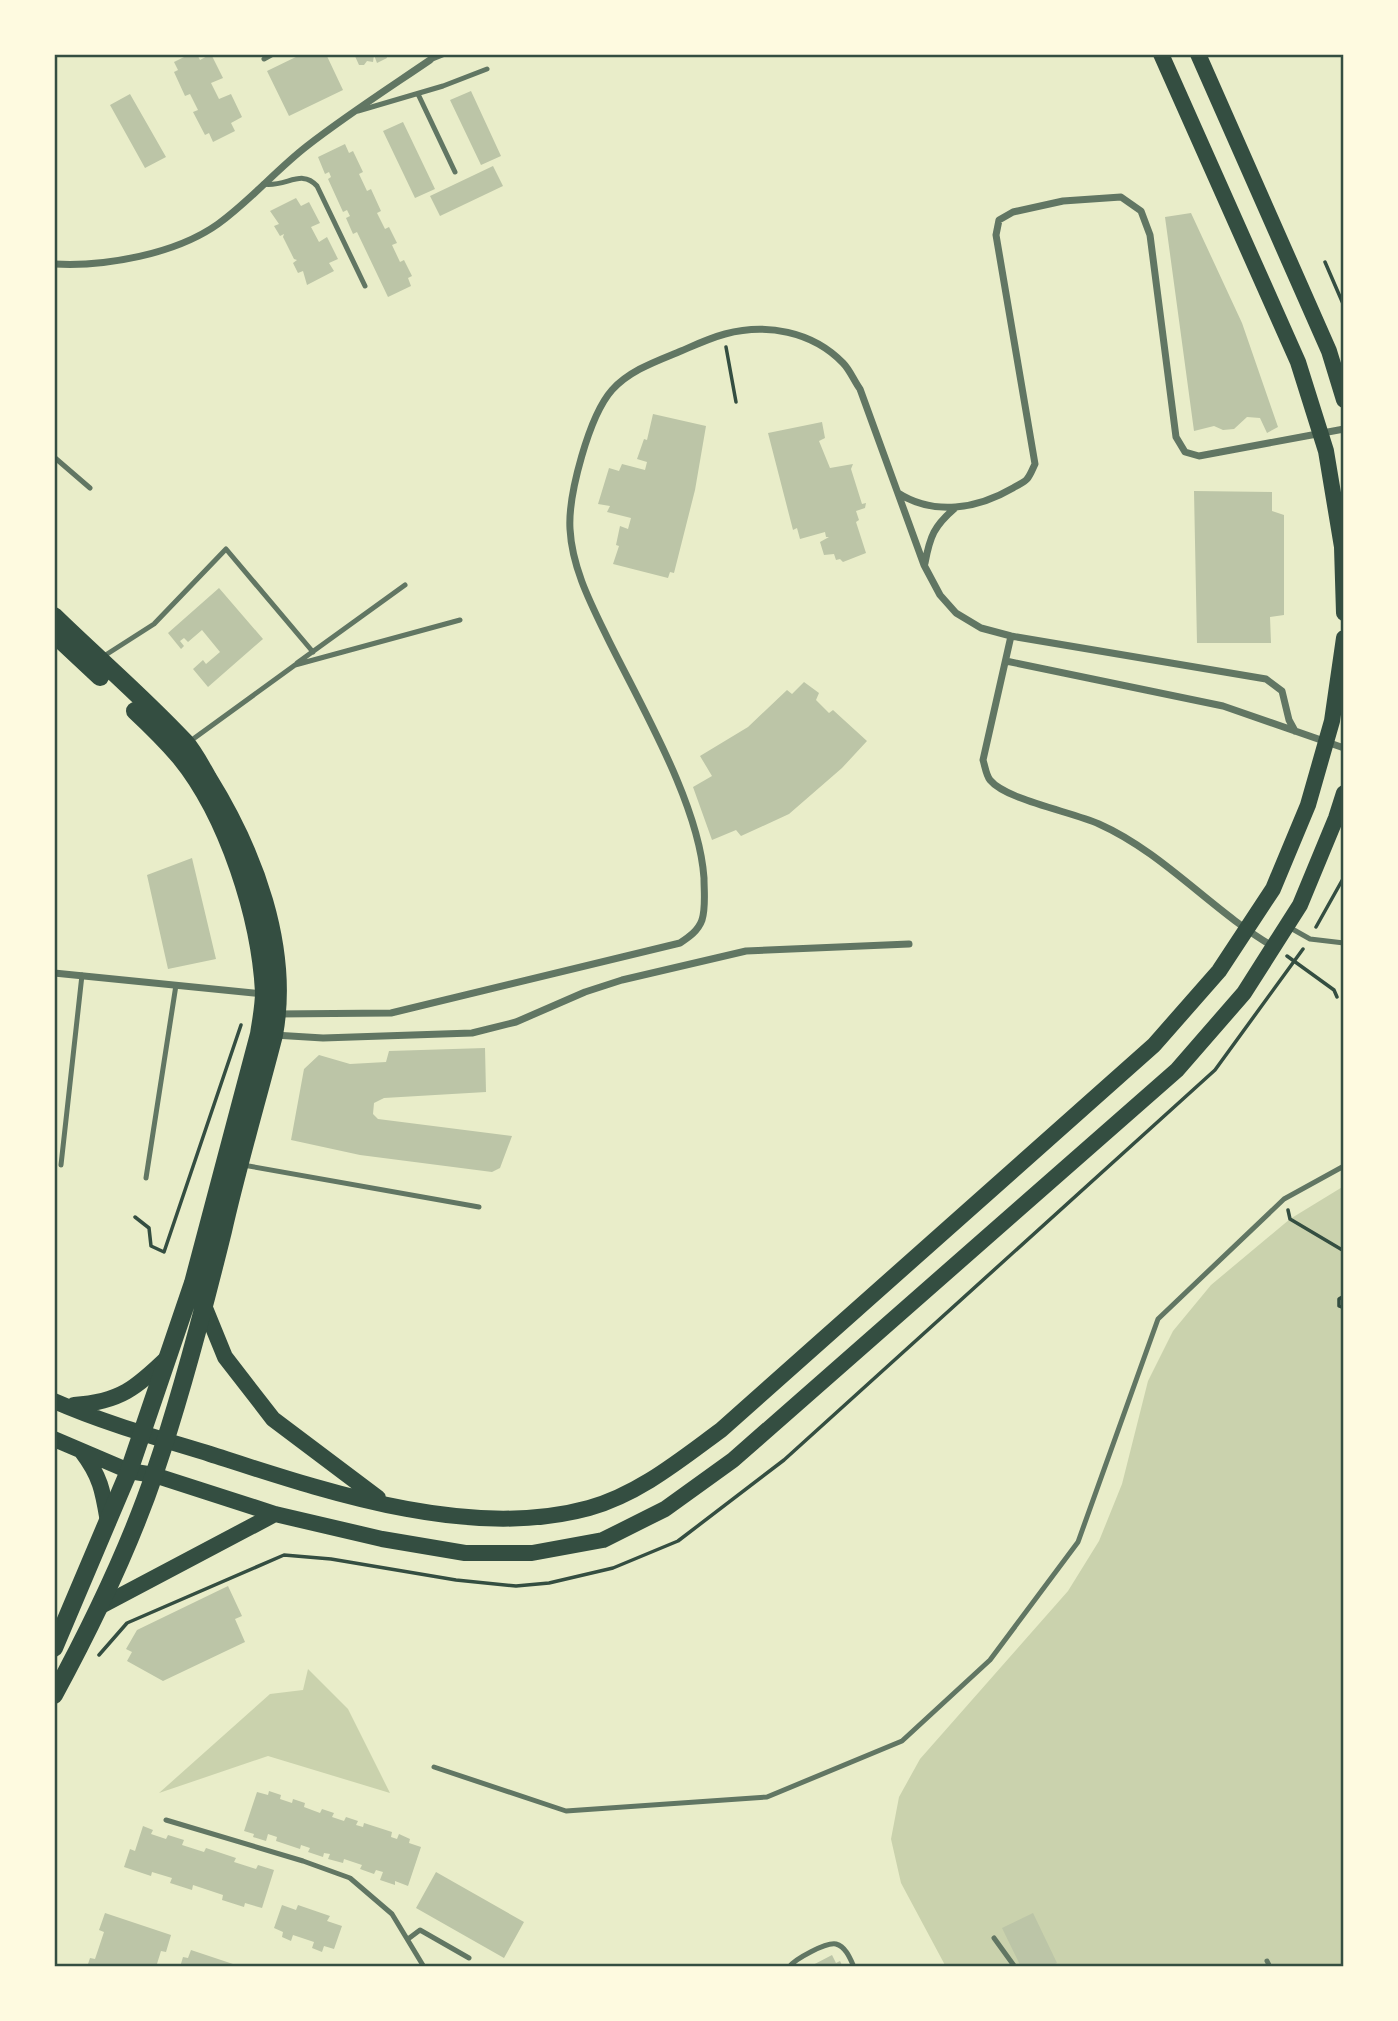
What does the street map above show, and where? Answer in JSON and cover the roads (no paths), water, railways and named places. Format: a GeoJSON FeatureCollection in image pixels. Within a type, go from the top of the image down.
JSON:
{"type":"FeatureCollection","features":[{"type":"Feature","properties":{"kind":"highway"},"geometry":{"type":"LineString","coordinates":[[54,616],[94,663],[181,748],[228,811],[254,869],[272,931],[278,994],[270,1014],[267,1035],[233,1163],[143,1433],[54,1648]]}},
{"type":"Feature","properties":{"kind":"highway"},"geometry":{"type":"LineString","coordinates":[[54,634],[94,663]]}},
{"type":"Feature","properties":{"kind":"highway"},"geometry":{"type":"LineString","coordinates":[[181,748],[214,810],[239,869],[257,931],[257,993],[270,1014]]}},
{"type":"Feature","properties":{"kind":"highway"},"geometry":{"type":"LineString","coordinates":[[54,1695],[101,1606],[166,1440],[205,1308],[233,1163]]}},
{"type":"Feature","properties":{"kind":"main road"},"geometry":{"type":"LineString","coordinates":[[1161,54],[1298,362],[1326,451],[1342,547],[1344,613]]}},
{"type":"Feature","properties":{"kind":"main road"},"geometry":{"type":"LineString","coordinates":[[1198,54],[1329,351],[1344,400]]}},
{"type":"Feature","properties":{"kind":"main road"},"geometry":{"type":"LineString","coordinates":[[60,1403],[143,1433],[299,1482],[385,1504],[466,1517],[528,1519],[590,1507],[650,1482],[721,1430],[1154,1045],[1219,971],[1273,889],[1308,805],[1332,721],[1344,638]]}},
{"type":"Feature","properties":{"kind":"main road"},"geometry":{"type":"LineString","coordinates":[[54,1439],[129,1471],[154,1475],[275,1514],[382,1539],[465,1553],[532,1553],[603,1540],[665,1509],[733,1460],[1177,1070],[1244,993],[1300,905],[1344,793]]}},
{"type":"Feature","properties":{"kind":"main road"},"geometry":{"type":"LineString","coordinates":[[205,1308],[225,1357],[273,1419],[385,1504]]}},
{"type":"Feature","properties":{"kind":"main road"},"geometry":{"type":"LineString","coordinates":[[60,1403],[97,1404],[118,1398],[145,1380],[168,1357]]}},
{"type":"Feature","properties":{"kind":"main road"},"geometry":{"type":"LineString","coordinates":[[81,1450],[96,1471],[104,1495],[108,1522]]}},
{"type":"Feature","properties":{"kind":"main road"},"geometry":{"type":"LineString","coordinates":[[101,1606],[275,1514]]}},
{"type":"Feature","properties":{"kind":"street"},"geometry":{"type":"LineString","coordinates":[[54,264],[82,265],[154,253],[188,242],[219,224],[305,148],[430,60]]}},
{"type":"Feature","properties":{"kind":"street"},"geometry":{"type":"LineString","coordinates":[[896,492],[914,504],[956,508],[999,496],[1027,479],[1035,464],[996,235],[999,220],[1013,212],[1063,201],[1121,197],[1141,211],[1150,235],[1177,437],[1185,452],[1199,456],[1344,429]]}},
{"type":"Feature","properties":{"kind":"street"},"geometry":{"type":"LineString","coordinates":[[270,1014],[391,1013],[680,943],[693,934],[701,921],[705,901],[702,862],[690,815],[662,750],[585,591],[574,555],[569,507],[573,483],[601,406],[613,389],[650,363],[724,334],[760,329],[797,334],[822,345],[844,364],[860,389],[924,565],[940,595],[956,613],[981,628],[1011,636],[1266,679],[1282,691],[1289,720],[1295,731]]}},
{"type":"Feature","properties":{"kind":"street"},"geometry":{"type":"LineString","coordinates":[[924,565],[929,541],[938,523],[956,508]]}},
{"type":"Feature","properties":{"kind":"street"},"geometry":{"type":"LineString","coordinates":[[1011,636],[983,760],[989,779],[1002,791],[1086,818],[1115,832],[1147,852],[1246,931],[1274,947]]}},
{"type":"Feature","properties":{"kind":"street"},"geometry":{"type":"LineString","coordinates":[[1006,661],[1223,706],[1344,748]]}},
{"type":"Feature","properties":{"kind":"street"},"geometry":{"type":"LineString","coordinates":[[267,1035],[323,1038],[395,1037],[472,1032],[516,1022],[585,992],[622,980],[746,951],[909,944]]}},
{"type":"Feature","properties":{"kind":"street"},"geometry":{"type":"LineString","coordinates":[[54,973],[257,993]]}},
{"type":"Feature","properties":{"kind":"lane"},"geometry":{"type":"LineString","coordinates":[[264,59],[274,54]]}},
{"type":"Feature","properties":{"kind":"lane"},"geometry":{"type":"LineString","coordinates":[[430,60],[445,54]]}},
{"type":"Feature","properties":{"kind":"lane"},"geometry":{"type":"LineString","coordinates":[[352,113],[418,94],[487,69]]}},
{"type":"Feature","properties":{"kind":"lane"},"geometry":{"type":"LineString","coordinates":[[418,94],[455,172]]}},
{"type":"Feature","properties":{"kind":"lane"},"geometry":{"type":"LineString","coordinates":[[263,184],[274,186],[301,177],[310,178],[317,186],[365,286]]}},
{"type":"Feature","properties":{"kind":"lane"},"geometry":{"type":"LineString","coordinates":[[54,457],[90,488]]}},
{"type":"Feature","properties":{"kind":"lane"},"geometry":{"type":"LineString","coordinates":[[94,663],[154,624],[226,549],[313,652]]}},
{"type":"Feature","properties":{"kind":"lane"},"geometry":{"type":"LineString","coordinates":[[181,748],[405,585]]}},
{"type":"Feature","properties":{"kind":"lane"},"geometry":{"type":"LineString","coordinates":[[295,665],[460,620]]}},
{"type":"Feature","properties":{"kind":"lane"},"geometry":{"type":"LineString","coordinates":[[1287,926],[1310,939],[1344,943]]}},
{"type":"Feature","properties":{"kind":"lane"},"geometry":{"type":"LineString","coordinates":[[61,1165],[82,975]]}},
{"type":"Feature","properties":{"kind":"lane"},"geometry":{"type":"LineString","coordinates":[[146,1178],[176,985]]}},
{"type":"Feature","properties":{"kind":"lane"},"geometry":{"type":"LineString","coordinates":[[233,1163],[479,1207]]}},
{"type":"Feature","properties":{"kind":"lane"},"geometry":{"type":"LineString","coordinates":[[434,1767],[566,1811],[767,1797],[902,1741],[990,1660],[1079,1542],[1158,1319],[1284,1199],[1344,1166]]}},
{"type":"Feature","properties":{"kind":"lane"},"geometry":{"type":"LineString","coordinates":[[166,1820],[350,1878],[388,1908],[424,1967]]}},
{"type":"Feature","properties":{"kind":"lane"},"geometry":{"type":"LineString","coordinates":[[408,1939],[420,1930],[469,1958]]}},
{"type":"Feature","properties":{"kind":"lane"},"geometry":{"type":"LineString","coordinates":[[994,1938],[1015,1967]]}},
{"type":"Feature","properties":{"kind":"lane"},"geometry":{"type":"LineString","coordinates":[[789,1967],[794,1961],[828,1945],[837,1944],[846,1950],[854,1967]]}}]}
